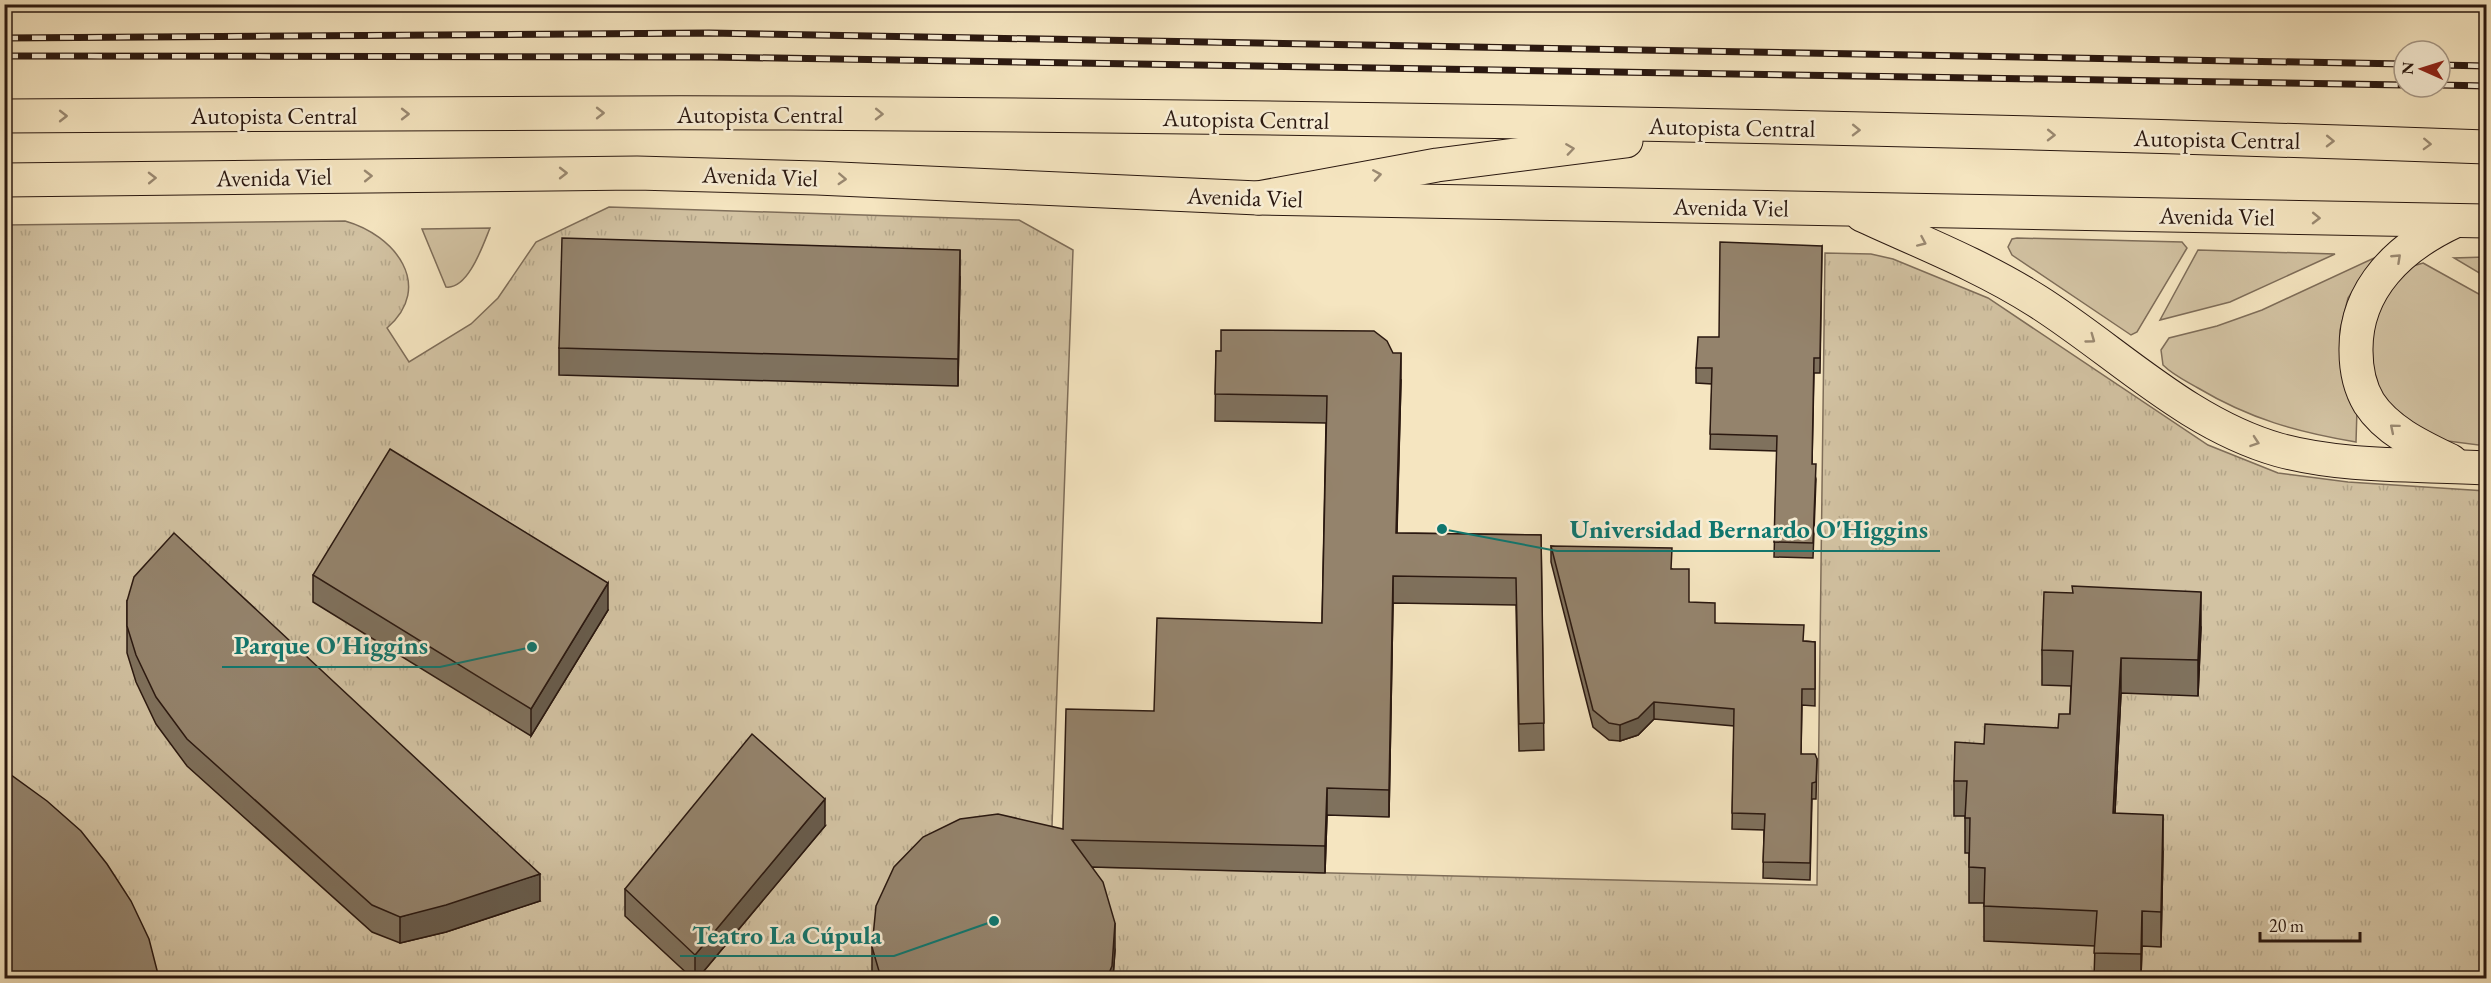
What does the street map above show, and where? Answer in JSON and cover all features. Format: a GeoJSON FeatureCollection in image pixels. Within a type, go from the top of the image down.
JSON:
{"type":"FeatureCollection","features":[{"type":"Feature","properties":{"kind":"main road","name":"Autopista Central"},"geometry":{"type":"LineString","coordinates":[[4,116],[787,113],[1714,127],[2487,147]]}},
{"type":"Feature","properties":{"kind":"main road"},"geometry":{"type":"LineString","coordinates":[[1258,198],[1437,165],[1619,142],[1714,127]]}},
{"type":"Feature","properties":{"kind":"main road","name":"Avenida Viel"},"geometry":{"type":"LineString","coordinates":[[4,180],[637,173],[806,177],[1258,198],[2471,221]]}},
{"type":"Feature","properties":{"kind":"main road"},"geometry":{"type":"LineString","coordinates":[[4,196],[94,179]]}},
{"type":"Feature","properties":{"kind":"main road"},"geometry":{"type":"LineString","coordinates":[[1850,209],[2011,285],[2168,394],[2210,421],[2244,438],[2313,458],[2475,467]]}},
{"type":"Feature","properties":{"kind":"main road"},"geometry":{"type":"LineString","coordinates":[[2471,221],[2428,235],[2403,253],[2376,282],[2360,318],[2356,359],[2364,393],[2370,405],[2385,421],[2404,437],[2475,467]]}},
{"type":"Feature","properties":{"kind":"green space"},"geometry":{"type":"Polygon","coordinates":[[[609,207],[1019,220],[1073,250],[1052,826],[1087,867],[1817,885],[1825,253],[1871,254],[1893,259],[1988,298],[2208,445],[2278,473],[2348,482],[2486,491],[2486,978],[5,978],[4,225],[345,221],[379,238],[393,250],[403,264],[408,279],[408,296],[401,312],[387,328],[409,362],[471,324],[498,298],[536,242],[609,207]]]}},
{"type":"Feature","properties":{"kind":"green space"},"geometry":{"type":"Polygon","coordinates":[[[490,228],[468,274],[454,286],[446,287],[422,229],[490,228]]]}},
{"type":"Feature","properties":{"kind":"green space"},"geometry":{"type":"Polygon","coordinates":[[[2012,239],[2182,242],[2187,248],[2137,332],[2131,335],[2012,255],[2008,247],[2012,239]]]}},
{"type":"Feature","properties":{"kind":"green space"},"geometry":{"type":"Polygon","coordinates":[[[2198,250],[2335,254],[2230,302],[2160,320],[2198,250]]]}},
{"type":"Feature","properties":{"kind":"green space"},"geometry":{"type":"Polygon","coordinates":[[[2486,257],[2486,277],[2454,258],[2486,257]]]}},
{"type":"Feature","properties":{"kind":"green space"},"geometry":{"type":"Polygon","coordinates":[[[2374,258],[2348,298],[2340,330],[2341,371],[2357,409],[2356,442],[2294,429],[2255,416],[2217,399],[2180,378],[2163,365],[2161,350],[2169,338],[2217,326],[2262,310],[2374,258]]]}},
{"type":"Feature","properties":{"kind":"green space"},"geometry":{"type":"Polygon","coordinates":[[[2423,263],[2486,298],[2486,446],[2440,440],[2421,432],[2383,399],[2372,375],[2369,353],[2375,316],[2397,280],[2413,266],[2423,263]]]}},
{"type":"Feature","properties":{"kind":"building"},"geometry":{"type":"Polygon","coordinates":[[[562,238],[960,250],[958,359],[559,348],[562,238]]]}},
{"type":"Feature","properties":{"kind":"building"},"geometry":{"type":"Polygon","coordinates":[[[1720,242],[1822,246],[1820,358],[1814,358],[1812,464],[1816,464],[1813,543],[1774,542],[1777,436],[1710,434],[1712,368],[1696,368],[1698,337],[1719,337],[1720,242]]]}},
{"type":"Feature","properties":{"kind":"building"},"geometry":{"type":"Polygon","coordinates":[[[1221,330],[1374,331],[1387,341],[1393,353],[1401,353],[1396,533],[1541,535],[1544,723],[1519,724],[1516,578],[1393,576],[1389,790],[1327,788],[1325,846],[1072,840],[1103,882],[1115,923],[1112,966],[1107,978],[881,978],[872,947],[876,906],[894,867],[923,837],[960,819],[998,814],[1063,829],[1066,709],[1154,711],[1157,618],[1322,623],[1327,396],[1215,394],[1216,351],[1221,351],[1221,330]]]}},
{"type":"Feature","properties":{"kind":"building"},"geometry":{"type":"Polygon","coordinates":[[[390,449],[608,583],[531,709],[313,575],[390,449]]]}},
{"type":"Feature","properties":{"kind":"building"},"geometry":{"type":"Polygon","coordinates":[[[174,533],[540,874],[446,905],[400,917],[372,905],[187,739],[156,697],[136,655],[127,626],[127,601],[134,577],[174,533]]]}},
{"type":"Feature","properties":{"kind":"building"},"geometry":{"type":"Polygon","coordinates":[[[1551,546],[1672,548],[1671,569],[1689,569],[1689,602],[1715,603],[1715,623],[1804,625],[1803,641],[1815,642],[1815,689],[1802,689],[1801,754],[1815,754],[1817,759],[1816,782],[1812,783],[1810,863],[1763,862],[1765,814],[1732,813],[1734,709],[1654,702],[1638,718],[1620,725],[1609,723],[1593,710],[1551,546]]]}},
{"type":"Feature","properties":{"kind":"building"},"geometry":{"type":"Polygon","coordinates":[[[2072,586],[2201,592],[2198,660],[2121,658],[2113,813],[2163,815],[2161,912],[2142,911],[2141,954],[2094,953],[2097,911],[1984,906],[1985,868],[1969,867],[1970,818],[1965,818],[1967,781],[1954,781],[1955,742],[1984,744],[1985,724],[2058,728],[2059,714],[2070,714],[2073,651],[2042,650],[2044,592],[2073,593],[2072,586]]]}},
{"type":"Feature","properties":{"kind":"building"},"geometry":{"type":"Polygon","coordinates":[[[752,734],[825,799],[695,955],[625,889],[752,734]]]}},
{"type":"Feature","properties":{"kind":"building"},"geometry":{"type":"Polygon","coordinates":[[[4,772],[47,801],[81,831],[107,864],[131,901],[149,939],[159,978],[4,978],[4,772]]]}},
{"type":"Feature","properties":{"kind":"railway"},"geometry":{"type":"LineString","coordinates":[[4,38],[709,33],[2392,64]]}},
{"type":"Feature","properties":{"kind":"railway"},"geometry":{"type":"LineString","coordinates":[[4,56],[711,57],[2392,85]]}},
{"type":"Feature","properties":{"kind":"railway"},"geometry":{"type":"LineString","coordinates":[[2452,65],[2486,66]]}},
{"type":"Feature","properties":{"kind":"railway"},"geometry":{"type":"LineString","coordinates":[[2452,85],[2486,86]]}},
{"type":"Feature","properties":{"kind":"place","name":"Universidad Bernardo O'Higgins"},"geometry":{"type":"Point","coordinates":[1442,529]}},
{"type":"Feature","properties":{"kind":"place","name":"Parque O'Higgins"},"geometry":{"type":"Point","coordinates":[532,647]}},
{"type":"Feature","properties":{"kind":"place","name":"Teatro La Cúpula"},"geometry":{"type":"Point","coordinates":[994,921]}}]}
